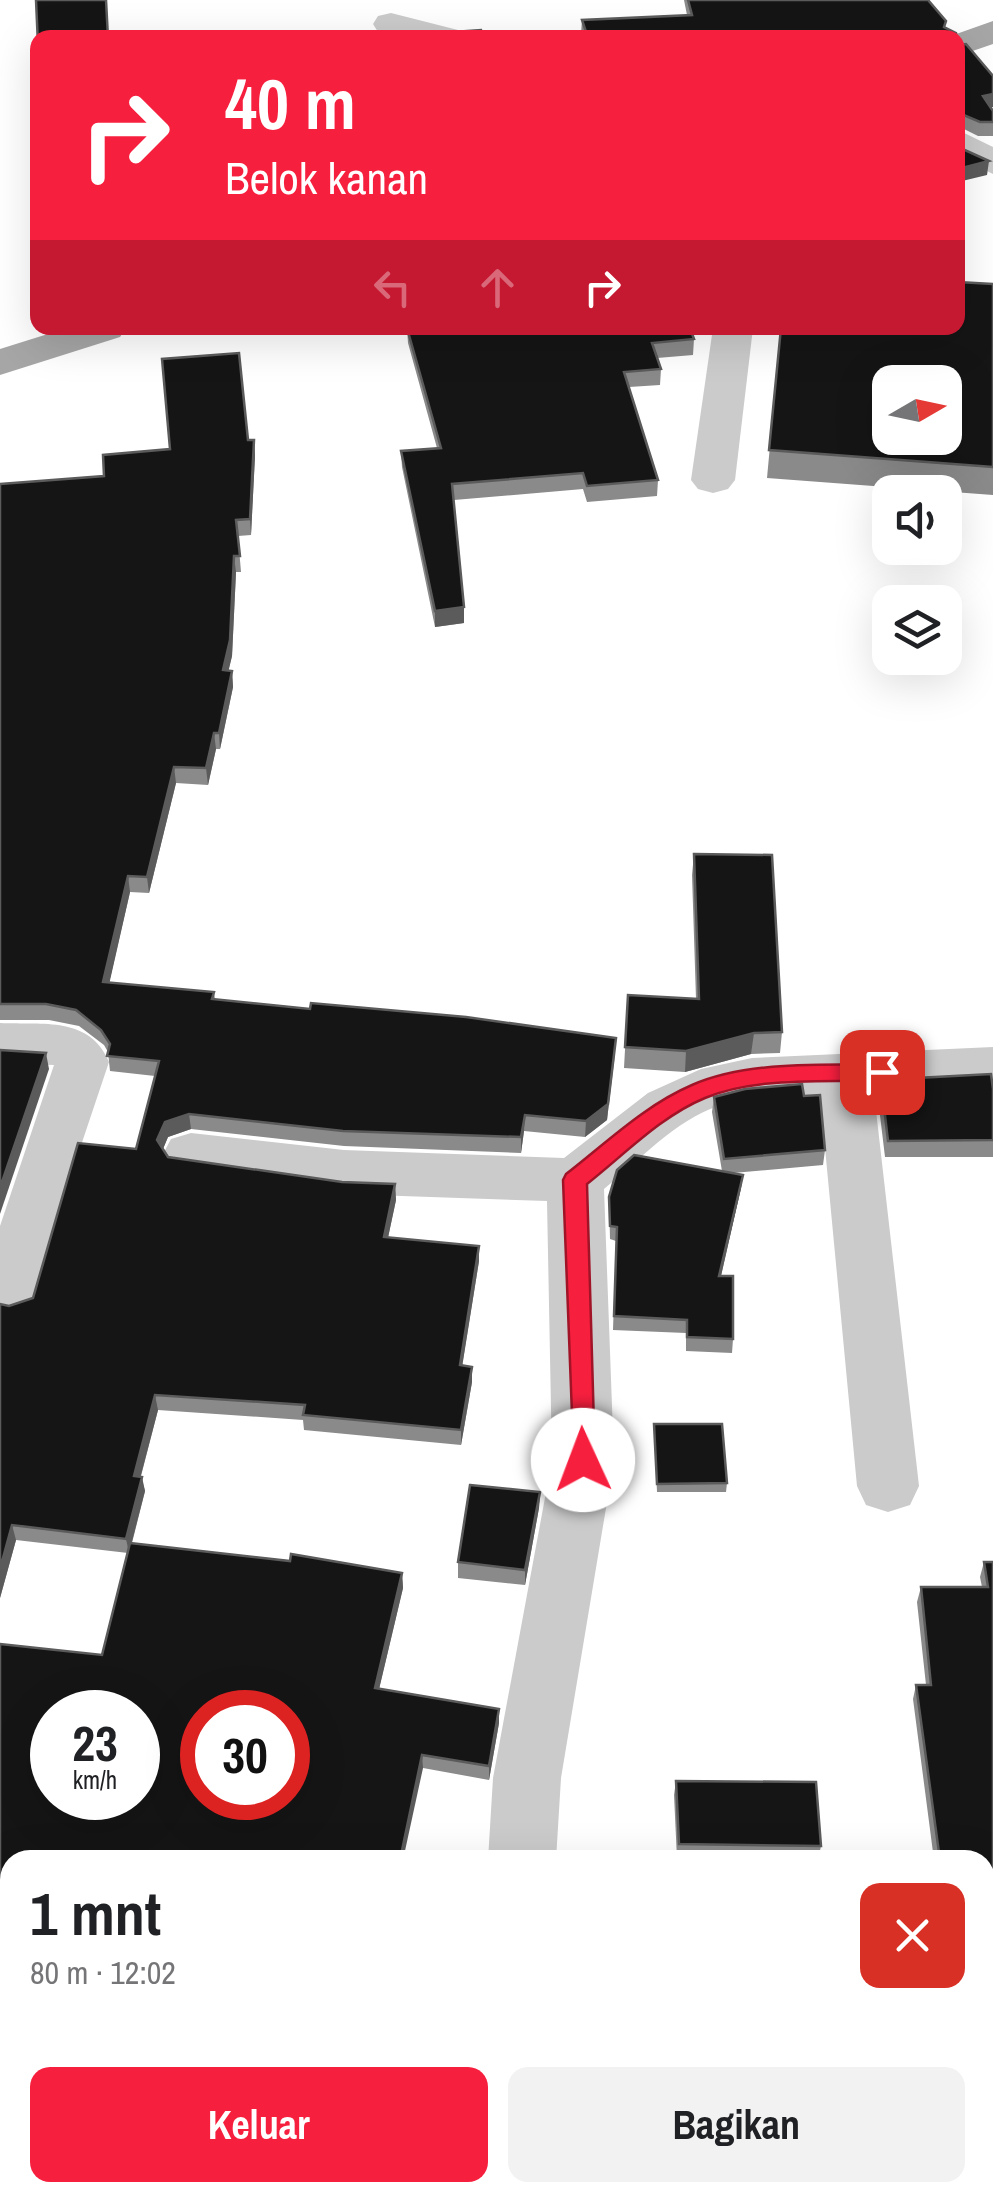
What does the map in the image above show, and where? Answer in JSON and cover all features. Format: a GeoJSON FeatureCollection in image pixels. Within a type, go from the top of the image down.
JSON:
{"type":"FeatureCollection","features":[{"type":"Feature","properties":{"kind":"main road"},"geometry":{"type":"LineString","coordinates":[[965,43],[993,32]]}},
{"type":"Feature","properties":{"kind":"main road"},"geometry":{"type":"LineString","coordinates":[[0,363],[85,335]]}},
{"type":"Feature","properties":{"kind":"street"},"geometry":{"type":"LineString","coordinates":[[394,21],[421,30]]}},
{"type":"Feature","properties":{"kind":"street"},"geometry":{"type":"LineString","coordinates":[[965,145],[993,162]]}},
{"type":"Feature","properties":{"kind":"street"},"geometry":{"type":"LineString","coordinates":[[712,480],[732,335]]}},
{"type":"Feature","properties":{"kind":"street"},"geometry":{"type":"LineString","coordinates":[[0,1044],[66,1046],[78,1052],[82,1062],[35,1199],[12,1295]]}},
{"type":"Feature","properties":{"kind":"street"},"geometry":{"type":"LineString","coordinates":[[191,1154],[344,1172],[575,1180],[668,1108],[701,1090],[752,1078],[993,1068]]}},
{"type":"Feature","properties":{"kind":"street"},"geometry":{"type":"LineString","coordinates":[[845,1074],[888,1486]]}},
{"type":"Feature","properties":{"kind":"street"},"geometry":{"type":"LineString","coordinates":[[523,1850],[527,1778],[583,1460],[575,1180]]}},
{"type":"Feature","properties":{"kind":"building"},"geometry":{"type":"Polygon","coordinates":[[[36,0],[106,0],[108,30],[37,30],[36,0]]]}},
{"type":"Feature","properties":{"kind":"building"},"geometry":{"type":"Polygon","coordinates":[[[688,0],[928,0],[946,21],[944,27],[950,30],[585,30],[582,20],[692,15],[688,0]]]}},
{"type":"Feature","properties":{"kind":"building"},"geometry":{"type":"Polygon","coordinates":[[[965,44],[993,76],[993,94],[983,96],[993,111],[993,122],[965,116],[965,44]]]}},
{"type":"Feature","properties":{"kind":"building"},"geometry":{"type":"Polygon","coordinates":[[[965,150],[989,161],[965,167],[965,150]]]}},
{"type":"Feature","properties":{"kind":"building"},"geometry":{"type":"Polygon","coordinates":[[[965,282],[993,284],[993,467],[769,450],[780,335],[965,335],[965,282]]]}},
{"type":"Feature","properties":{"kind":"building"},"geometry":{"type":"Polygon","coordinates":[[[409,335],[693,335],[694,339],[652,343],[661,369],[624,372],[658,480],[587,486],[583,473],[452,484],[464,607],[435,611],[401,451],[441,448],[409,335]]]}},
{"type":"Feature","properties":{"kind":"building"},"geometry":{"type":"Polygon","coordinates":[[[239,353],[248,440],[254,440],[250,519],[236,520],[240,556],[234,556],[230,640],[223,670],[232,671],[219,733],[214,733],[206,768],[174,767],[147,877],[128,876],[103,982],[214,992],[212,999],[310,1009],[311,1003],[466,1017],[616,1038],[608,1104],[586,1121],[525,1115],[521,1137],[343,1131],[189,1114],[165,1122],[157,1140],[168,1157],[342,1182],[395,1184],[384,1237],[479,1246],[460,1365],[472,1367],[461,1430],[303,1415],[305,1405],[155,1395],[134,1476],[142,1477],[126,1539],[12,1525],[0,1569],[0,1304],[9,1306],[33,1298],[78,1143],[136,1149],[159,1061],[107,1056],[110,1044],[101,1030],[76,1010],[46,1004],[0,1004],[0,484],[104,476],[103,455],[170,449],[162,359],[239,353]]]}},
{"type":"Feature","properties":{"kind":"building"},"geometry":{"type":"Polygon","coordinates":[[[694,854],[772,855],[782,1032],[754,1033],[686,1051],[625,1047],[628,995],[699,999],[694,854]]]}},
{"type":"Feature","properties":{"kind":"building"},"geometry":{"type":"Polygon","coordinates":[[[0,1050],[46,1053],[0,1188],[0,1050]]]}},
{"type":"Feature","properties":{"kind":"building"},"geometry":{"type":"Polygon","coordinates":[[[991,1074],[993,1140],[888,1141],[882,1090],[918,1088],[917,1078],[991,1074]]]}},
{"type":"Feature","properties":{"kind":"building"},"geometry":{"type":"Polygon","coordinates":[[[802,1084],[804,1096],[820,1095],[825,1150],[724,1159],[714,1097],[745,1089],[802,1084]]]}},
{"type":"Feature","properties":{"kind":"building"},"geometry":{"type":"Polygon","coordinates":[[[634,1155],[743,1175],[719,1276],[733,1276],[733,1339],[687,1337],[687,1320],[614,1316],[617,1227],[610,1226],[609,1197],[617,1170],[634,1155]]]}},
{"type":"Feature","properties":{"kind":"building"},"geometry":{"type":"Polygon","coordinates":[[[654,1424],[722,1424],[727,1483],[657,1484],[654,1424]]]}},
{"type":"Feature","properties":{"kind":"building"},"geometry":{"type":"Polygon","coordinates":[[[470,1485],[540,1492],[525,1570],[458,1562],[470,1485]]]}},
{"type":"Feature","properties":{"kind":"building"},"geometry":{"type":"Polygon","coordinates":[[[130,1543],[290,1561],[291,1554],[402,1573],[375,1688],[499,1709],[489,1766],[422,1755],[402,1850],[0,1850],[0,1644],[102,1655],[130,1543]]]}},
{"type":"Feature","properties":{"kind":"building"},"geometry":{"type":"Polygon","coordinates":[[[984,1562],[993,1562],[993,1850],[939,1850],[916,1685],[931,1685],[921,1587],[988,1587],[984,1562]]]}},
{"type":"Feature","properties":{"kind":"building"},"geometry":{"type":"Polygon","coordinates":[[[676,1781],[816,1782],[821,1846],[679,1844],[676,1781]]]}},
{"type":"Feature","properties":{"kind":"route"},"geometry":{"type":"LineString","coordinates":[[583,1460],[575,1180],[668,1108],[701,1090],[752,1078],[882,1072]]}}]}
